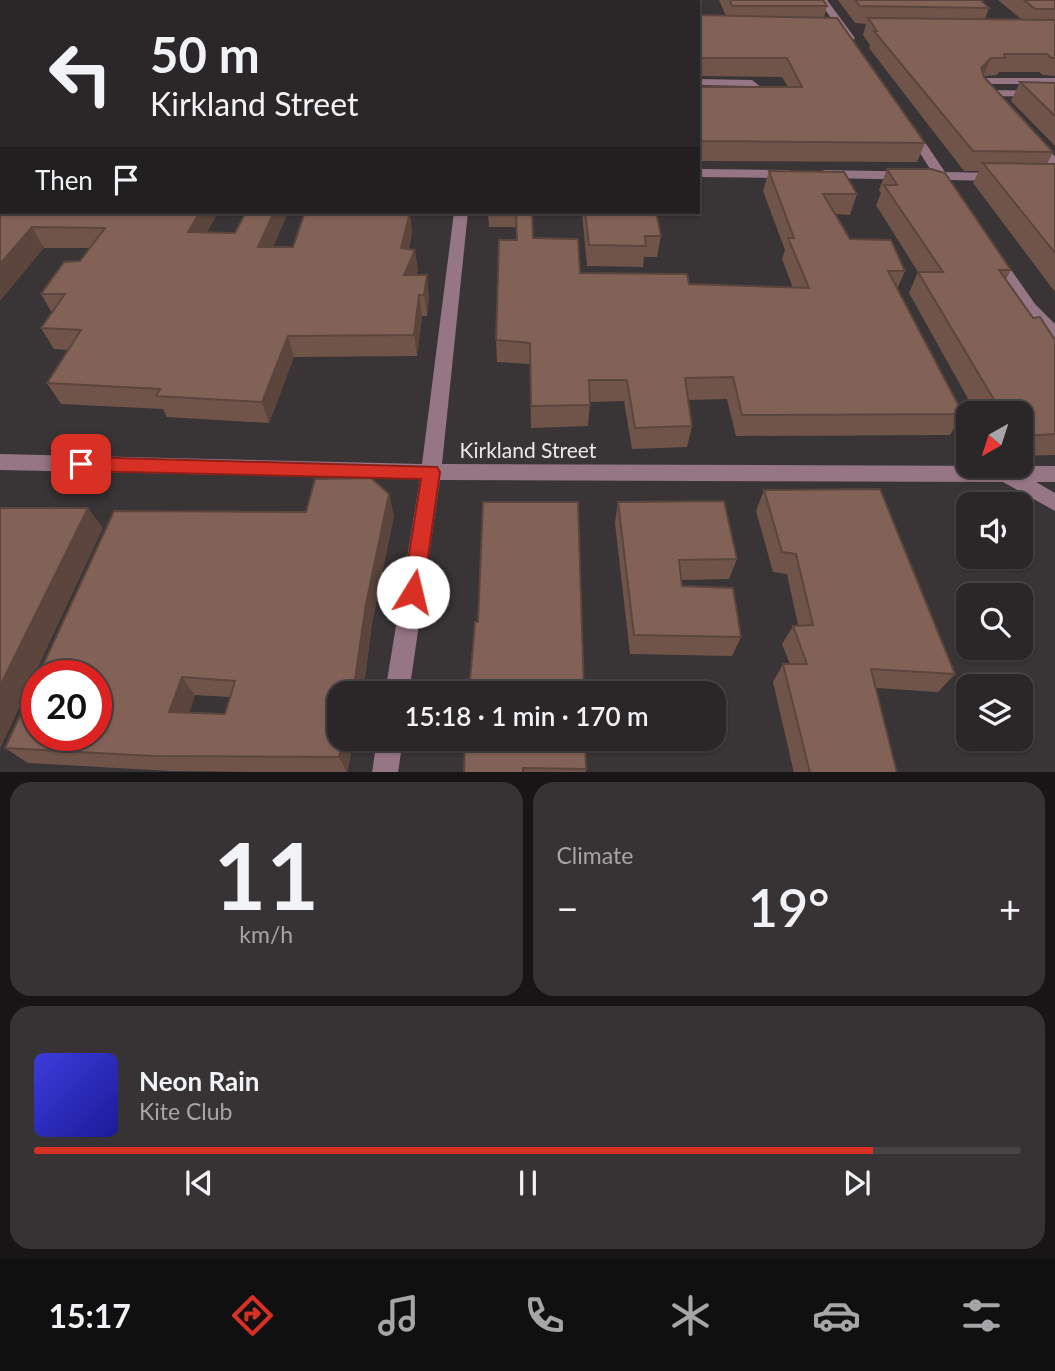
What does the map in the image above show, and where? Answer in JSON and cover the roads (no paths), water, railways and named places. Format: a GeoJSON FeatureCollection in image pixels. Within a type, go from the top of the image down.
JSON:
{"type":"FeatureCollection","features":[{"type":"Feature","properties":{"kind":"street"},"geometry":{"type":"LineString","coordinates":[[822,0],[859,52]]}},
{"type":"Feature","properties":{"kind":"street"},"geometry":{"type":"LineString","coordinates":[[1003,111],[981,88],[985,81],[1055,81]]}},
{"type":"Feature","properties":{"kind":"street"},"geometry":{"type":"LineString","coordinates":[[700,82],[752,83],[761,91],[739,97],[700,96]]}},
{"type":"Feature","properties":{"kind":"street"},"geometry":{"type":"LineString","coordinates":[[986,93],[1055,94]]}},
{"type":"Feature","properties":{"kind":"street"},"geometry":{"type":"LineString","coordinates":[[904,120],[956,198]]}},
{"type":"Feature","properties":{"kind":"street"},"geometry":{"type":"LineString","coordinates":[[1020,128],[1055,163]]}},
{"type":"Feature","properties":{"kind":"street"},"geometry":{"type":"LineString","coordinates":[[700,173],[1017,177]]}},
{"type":"Feature","properties":{"kind":"street"},"geometry":{"type":"LineString","coordinates":[[399,681],[431,472],[461,214]]}},
{"type":"Feature","properties":{"kind":"street"},"geometry":{"type":"LineString","coordinates":[[985,242],[1029,308],[1055,333]]}},
{"type":"Feature","properties":{"kind":"street"},"geometry":{"type":"LineString","coordinates":[[1029,308],[1031,330],[1037,339]]}},
{"type":"Feature","properties":{"kind":"street","name":"Kirkland Street"},"geometry":{"type":"LineString","coordinates":[[0,462],[431,472],[956,474]]}},
{"type":"Feature","properties":{"kind":"street","name":"Kirkland Street"},"geometry":{"type":"LineString","coordinates":[[1033,474],[1055,474]]}},
{"type":"Feature","properties":{"kind":"street"},"geometry":{"type":"LineString","coordinates":[[1013,478],[1055,503]]}},
{"type":"Feature","properties":{"kind":"street"},"geometry":{"type":"LineString","coordinates":[[385,772],[388,751]]}}]}
